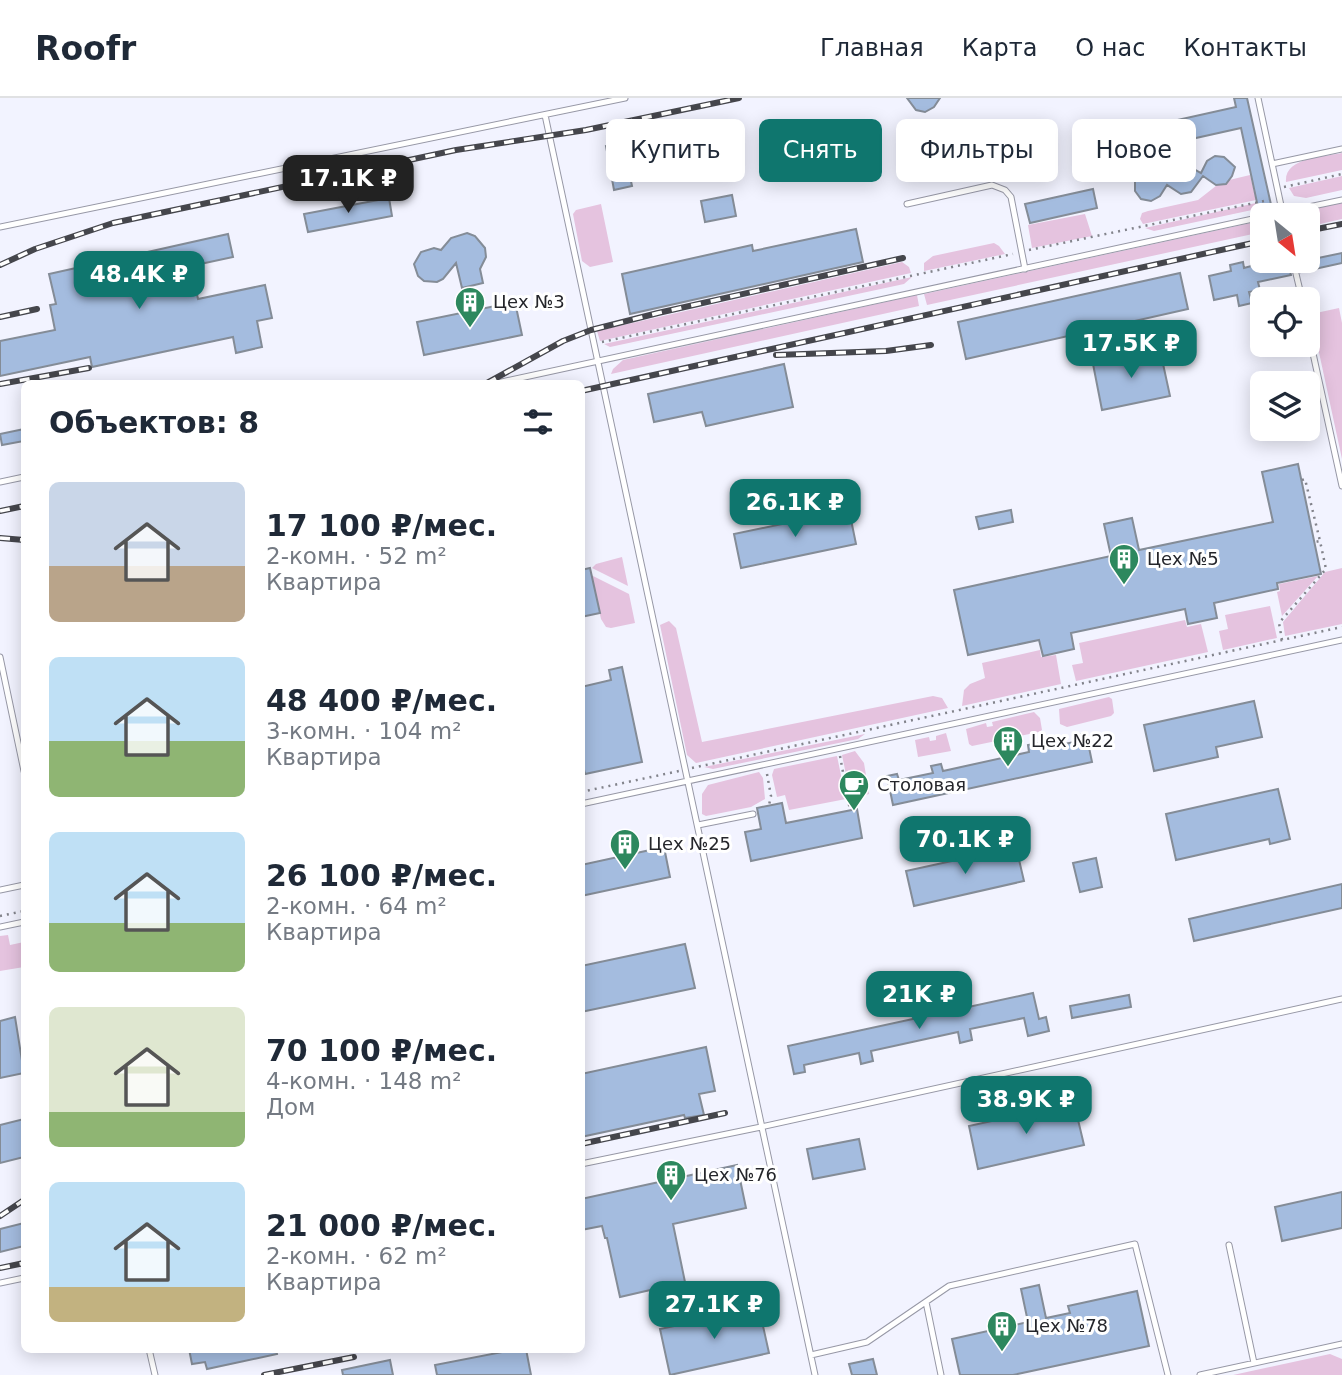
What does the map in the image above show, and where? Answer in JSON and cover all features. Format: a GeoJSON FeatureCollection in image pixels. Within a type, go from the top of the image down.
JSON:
{"type":"FeatureCollection","features":[{"type":"Feature","properties":{"kind":"lane"},"geometry":{"type":"LineString","coordinates":[[0,226],[625,98]]}},
{"type":"Feature","properties":{"kind":"lane"},"geometry":{"type":"LineString","coordinates":[[1258,98],[1281,203]]}},
{"type":"Feature","properties":{"kind":"lane"},"geometry":{"type":"LineString","coordinates":[[545,115],[815,1375]]}},
{"type":"Feature","properties":{"kind":"lane"},"geometry":{"type":"LineString","coordinates":[[1272,164],[1342,149]]}},
{"type":"Feature","properties":{"kind":"lane"},"geometry":{"type":"LineString","coordinates":[[907,204],[992,185],[999,186],[1011,197],[1025,269]]}},
{"type":"Feature","properties":{"kind":"lane"},"geometry":{"type":"LineString","coordinates":[[1320,205],[1342,200]]}},
{"type":"Feature","properties":{"kind":"lane"},"geometry":{"type":"LineString","coordinates":[[512,380],[1250,220]]}},
{"type":"Feature","properties":{"kind":"lane"},"geometry":{"type":"LineString","coordinates":[[1314,357],[1342,486]]}},
{"type":"Feature","properties":{"kind":"lane"},"geometry":{"type":"LineString","coordinates":[[0,482],[21,478]]}},
{"type":"Feature","properties":{"kind":"lane"},"geometry":{"type":"LineString","coordinates":[[585,803],[1342,640]]}},
{"type":"Feature","properties":{"kind":"lane"},"geometry":{"type":"LineString","coordinates":[[0,657],[21,757]]}},
{"type":"Feature","properties":{"kind":"lane"},"geometry":{"type":"LineString","coordinates":[[698,825],[753,814]]}},
{"type":"Feature","properties":{"kind":"lane"},"geometry":{"type":"LineString","coordinates":[[0,890],[21,886]]}},
{"type":"Feature","properties":{"kind":"lane"},"geometry":{"type":"LineString","coordinates":[[0,928],[21,923]]}},
{"type":"Feature","properties":{"kind":"lane"},"geometry":{"type":"LineString","coordinates":[[585,1163],[1342,999]]}},
{"type":"Feature","properties":{"kind":"lane"},"geometry":{"type":"LineString","coordinates":[[811,1355],[867,1342],[949,1286],[1135,1244],[1168,1375]]}},
{"type":"Feature","properties":{"kind":"lane"},"geometry":{"type":"LineString","coordinates":[[1230,1245],[1254,1363]]}},
{"type":"Feature","properties":{"kind":"lane"},"geometry":{"type":"LineString","coordinates":[[0,1283],[21,1279]]}},
{"type":"Feature","properties":{"kind":"lane"},"geometry":{"type":"LineString","coordinates":[[926,1302],[941,1375]]}},
{"type":"Feature","properties":{"kind":"lane"},"geometry":{"type":"LineString","coordinates":[[1200,1375],[1342,1344]]}},
{"type":"Feature","properties":{"kind":"lane"},"geometry":{"type":"LineString","coordinates":[[150,1353],[155,1375]]}},
{"type":"Feature","properties":{"kind":"path"},"geometry":{"type":"LineString","coordinates":[[1278,188],[1342,174]]}},
{"type":"Feature","properties":{"kind":"path"},"geometry":{"type":"LineString","coordinates":[[594,344],[1280,197]]}},
{"type":"Feature","properties":{"kind":"path"},"geometry":{"type":"LineString","coordinates":[[1282,640],[1279,623],[1326,569],[1306,479],[1302,480]]}},
{"type":"Feature","properties":{"kind":"path"},"geometry":{"type":"LineString","coordinates":[[1315,542],[1320,541]]}},
{"type":"Feature","properties":{"kind":"path"},"geometry":{"type":"LineString","coordinates":[[585,791],[1342,627]]}},
{"type":"Feature","properties":{"kind":"path"},"geometry":{"type":"LineString","coordinates":[[838,749],[850,810]]}},
{"type":"Feature","properties":{"kind":"path"},"geometry":{"type":"LineString","coordinates":[[765,765],[771,796],[769,805]]}},
{"type":"Feature","properties":{"kind":"path"},"geometry":{"type":"LineString","coordinates":[[0,916],[21,912]]}},
{"type":"Feature","properties":{"kind":"shaded area"},"geometry":{"type":"Polygon","coordinates":[[[1342,153],[1342,170],[1286,182],[1291,167],[1298,163],[1342,153]]]}},
{"type":"Feature","properties":{"kind":"shaded area"},"geometry":{"type":"Polygon","coordinates":[[[1250,175],[1256,200],[1143,224],[1140,219],[1142,213],[1198,200],[1221,182],[1250,175]]]}},
{"type":"Feature","properties":{"kind":"shaded area"},"geometry":{"type":"Polygon","coordinates":[[[1342,176],[1342,190],[1306,198],[1294,196],[1289,188],[1342,176]]]}},
{"type":"Feature","properties":{"kind":"shaded area"},"geometry":{"type":"Polygon","coordinates":[[[1342,203],[1342,219],[1320,224],[1322,206],[1342,203]]]}},
{"type":"Feature","properties":{"kind":"shaded area"},"geometry":{"type":"Polygon","coordinates":[[[601,204],[613,262],[590,267],[582,261],[573,214],[576,210],[601,204]]]}},
{"type":"Feature","properties":{"kind":"shaded area"},"geometry":{"type":"Polygon","coordinates":[[[1250,204],[1250,210],[1154,231],[1145,228],[1250,204]]]}},
{"type":"Feature","properties":{"kind":"shaded area"},"geometry":{"type":"Polygon","coordinates":[[[1085,214],[1092,236],[1032,248],[1028,225],[1085,214]]]}},
{"type":"Feature","properties":{"kind":"shaded area"},"geometry":{"type":"Polygon","coordinates":[[[1250,223],[1250,235],[927,305],[924,294],[1250,223]]]}},
{"type":"Feature","properties":{"kind":"shaded area"},"geometry":{"type":"Polygon","coordinates":[[[994,243],[1005,254],[924,271],[924,263],[933,256],[994,243]]]}},
{"type":"Feature","properties":{"kind":"shaded area"},"geometry":{"type":"Polygon","coordinates":[[[902,262],[909,267],[911,273],[600,341],[597,331],[902,262]]]}},
{"type":"Feature","properties":{"kind":"shaded area"},"geometry":{"type":"Polygon","coordinates":[[[912,277],[904,284],[610,347],[604,344],[912,277]]]}},
{"type":"Feature","properties":{"kind":"shaded area"},"geometry":{"type":"Polygon","coordinates":[[[917,295],[919,306],[611,374],[623,360],[917,295]]]}},
{"type":"Feature","properties":{"kind":"shaded area"},"geometry":{"type":"Polygon","coordinates":[[[1339,308],[1342,323],[1342,459],[1320,357],[1320,312],[1339,308]]]}},
{"type":"Feature","properties":{"kind":"shaded area"},"geometry":{"type":"Polygon","coordinates":[[[622,557],[628,586],[592,568],[596,564],[622,557]]]}},
{"type":"Feature","properties":{"kind":"shaded area"},"geometry":{"type":"Polygon","coordinates":[[[1342,568],[1342,624],[1285,636],[1283,622],[1325,572],[1342,568]]]}},
{"type":"Feature","properties":{"kind":"shaded area"},"geometry":{"type":"Polygon","coordinates":[[[591,575],[629,594],[635,623],[606,627],[601,619],[591,575]]]}},
{"type":"Feature","properties":{"kind":"shaded area"},"geometry":{"type":"Polygon","coordinates":[[[1318,576],[1282,616],[1277,592],[1280,591],[1279,584],[1318,576]]]}},
{"type":"Feature","properties":{"kind":"shaded area"},"geometry":{"type":"Polygon","coordinates":[[[1270,606],[1277,638],[1223,650],[1219,631],[1228,629],[1225,615],[1270,606]]]}},
{"type":"Feature","properties":{"kind":"shaded area"},"geometry":{"type":"Polygon","coordinates":[[[1185,620],[1187,627],[1201,624],[1208,652],[1076,681],[1072,665],[1083,663],[1079,643],[1185,620]]]}},
{"type":"Feature","properties":{"kind":"shaded area"},"geometry":{"type":"Polygon","coordinates":[[[669,621],[676,628],[702,742],[933,696],[942,698],[948,708],[696,763],[687,755],[660,625],[669,621]]]}},
{"type":"Feature","properties":{"kind":"shaded area"},"geometry":{"type":"Polygon","coordinates":[[[1040,650],[1041,657],[1056,655],[1061,684],[962,706],[964,690],[970,684],[985,678],[982,663],[1040,650]]]}},
{"type":"Feature","properties":{"kind":"shaded area"},"geometry":{"type":"Polygon","coordinates":[[[1109,697],[1112,699],[1114,713],[1111,716],[1067,727],[1060,724],[1059,709],[1109,697]]]}},
{"type":"Feature","properties":{"kind":"shaded area"},"geometry":{"type":"Polygon","coordinates":[[[1034,712],[1040,718],[1042,730],[1039,732],[972,746],[969,744],[966,729],[986,723],[987,727],[993,726],[992,722],[1034,712]]]}},
{"type":"Feature","properties":{"kind":"shaded area"},"geometry":{"type":"Polygon","coordinates":[[[946,733],[951,751],[918,757],[915,740],[929,737],[930,741],[936,740],[936,736],[946,733]]]}},
{"type":"Feature","properties":{"kind":"shaded area"},"geometry":{"type":"Polygon","coordinates":[[[865,734],[858,739],[713,769],[704,767],[865,734]]]}},
{"type":"Feature","properties":{"kind":"shaded area"},"geometry":{"type":"Polygon","coordinates":[[[855,751],[864,763],[869,794],[851,799],[842,755],[855,751]]]}},
{"type":"Feature","properties":{"kind":"shaded area"},"geometry":{"type":"Polygon","coordinates":[[[837,756],[846,799],[789,810],[785,795],[777,797],[772,775],[774,769],[837,756]]]}},
{"type":"Feature","properties":{"kind":"shaded area"},"geometry":{"type":"Polygon","coordinates":[[[759,772],[763,778],[765,799],[751,807],[706,816],[702,814],[702,794],[708,785],[759,772]]]}},
{"type":"Feature","properties":{"kind":"shaded area"},"geometry":{"type":"Polygon","coordinates":[[[8,935],[10,945],[21,943],[21,968],[0,971],[0,936],[8,935]]]}},
{"type":"Feature","properties":{"kind":"shaded area"},"geometry":{"type":"Polygon","coordinates":[[[1330,1354],[1342,1359],[1342,1375],[1233,1375],[1330,1354]]]}},
{"type":"Feature","properties":{"kind":"building"},"geometry":{"type":"Polygon","coordinates":[[[907,98],[940,98],[934,107],[925,112],[916,110],[907,98]]]}},
{"type":"Feature","properties":{"kind":"building"},"geometry":{"type":"Polygon","coordinates":[[[1234,98],[1247,98],[1271,203],[1257,203],[1241,128],[1196,138],[1196,119],[1182,119],[1236,107],[1234,98]]]}},
{"type":"Feature","properties":{"kind":"building"},"geometry":{"type":"Polygon","coordinates":[[[1215,156],[1224,157],[1235,167],[1226,184],[1216,185],[1203,176],[1191,192],[1181,194],[1167,185],[1160,196],[1151,201],[1141,199],[1135,191],[1135,182],[1196,182],[1196,170],[1201,173],[1207,161],[1215,156]]]}},
{"type":"Feature","properties":{"kind":"building"},"geometry":{"type":"Polygon","coordinates":[[[613,182],[631,182],[632,186],[614,190],[613,182]]]}},
{"type":"Feature","properties":{"kind":"building"},"geometry":{"type":"Polygon","coordinates":[[[1093,189],[1097,208],[1030,223],[1025,204],[1093,189]]]}},
{"type":"Feature","properties":{"kind":"building"},"geometry":{"type":"Polygon","coordinates":[[[732,195],[736,216],[705,222],[701,201],[732,195]]]}},
{"type":"Feature","properties":{"kind":"building"},"geometry":{"type":"Polygon","coordinates":[[[389,198],[392,216],[308,232],[304,214],[389,198]]]}},
{"type":"Feature","properties":{"kind":"building"},"geometry":{"type":"Polygon","coordinates":[[[856,229],[863,262],[630,314],[622,274],[752,245],[753,251],[856,229]]]}},
{"type":"Feature","properties":{"kind":"building"},"geometry":{"type":"Polygon","coordinates":[[[467,233],[475,236],[485,248],[486,257],[480,269],[483,283],[462,288],[456,263],[443,279],[437,282],[424,281],[418,276],[414,264],[421,252],[434,248],[441,250],[451,238],[467,233]]]}},
{"type":"Feature","properties":{"kind":"building"},"geometry":{"type":"Polygon","coordinates":[[[228,234],[233,257],[191,266],[198,299],[265,285],[272,318],[257,321],[262,347],[236,353],[233,337],[92,367],[90,357],[0,376],[0,341],[55,330],[50,305],[56,304],[49,274],[228,234]]]}},
{"type":"Feature","properties":{"kind":"building"},"geometry":{"type":"Polygon","coordinates":[[[1342,253],[1342,263],[1320,268],[1320,258],[1342,253]]]}},
{"type":"Feature","properties":{"kind":"building"},"geometry":{"type":"Polygon","coordinates":[[[1243,262],[1244,268],[1250,266],[1250,273],[1291,275],[1258,282],[1259,287],[1250,287],[1250,303],[1239,306],[1237,295],[1214,300],[1209,276],[1231,271],[1230,265],[1243,262]]]}},
{"type":"Feature","properties":{"kind":"building"},"geometry":{"type":"Polygon","coordinates":[[[1180,273],[1188,309],[966,359],[958,322],[1180,273]]]}},
{"type":"Feature","properties":{"kind":"building","name":"Цех №3"},"geometry":{"type":"Polygon","coordinates":[[[515,302],[522,335],[424,355],[417,322],[515,302]]]}},
{"type":"Feature","properties":{"kind":"building"},"geometry":{"type":"Polygon","coordinates":[[[1160,350],[1170,396],[1102,410],[1093,364],[1160,350]]]}},
{"type":"Feature","properties":{"kind":"building"},"geometry":{"type":"Polygon","coordinates":[[[784,364],[793,407],[706,426],[702,412],[654,422],[648,394],[784,364]]]}},
{"type":"Feature","properties":{"kind":"building"},"geometry":{"type":"Polygon","coordinates":[[[21,430],[21,442],[2,445],[0,434],[21,430]]]}},
{"type":"Feature","properties":{"kind":"building","name":"Цех №5"},"geometry":{"type":"Polygon","coordinates":[[[1298,464],[1321,574],[1277,583],[1278,589],[1214,603],[1217,618],[1188,624],[1185,609],[1071,633],[1074,649],[1043,656],[1039,640],[968,655],[954,590],[1111,556],[1104,524],[1132,518],[1139,550],[1273,522],[1262,472],[1298,464]]]}},
{"type":"Feature","properties":{"kind":"building"},"geometry":{"type":"Polygon","coordinates":[[[849,510],[856,544],[741,568],[734,534],[849,510]]]}},
{"type":"Feature","properties":{"kind":"building"},"geometry":{"type":"Polygon","coordinates":[[[1011,510],[1013,522],[979,529],[976,517],[1011,510]]]}},
{"type":"Feature","properties":{"kind":"building"},"geometry":{"type":"Polygon","coordinates":[[[590,568],[600,613],[585,616],[585,569],[590,568]]]}},
{"type":"Feature","properties":{"kind":"building"},"geometry":{"type":"Polygon","coordinates":[[[622,667],[642,762],[585,774],[585,686],[611,680],[609,670],[622,667]]]}},
{"type":"Feature","properties":{"kind":"building"},"geometry":{"type":"Polygon","coordinates":[[[1254,701],[1262,737],[1216,747],[1218,757],[1154,771],[1144,725],[1254,701]]]}},
{"type":"Feature","properties":{"kind":"building","name":"Цех №22"},"geometry":{"type":"Polygon","coordinates":[[[1086,733],[1092,762],[893,805],[887,776],[897,774],[899,780],[933,773],[931,766],[941,764],[943,771],[1029,752],[1028,745],[1039,743],[1041,749],[1074,742],[1073,736],[1086,733]]]}},
{"type":"Feature","properties":{"kind":"building"},"geometry":{"type":"Polygon","coordinates":[[[1278,789],[1290,839],[1270,844],[1269,839],[1176,860],[1166,814],[1278,789]]]}},
{"type":"Feature","properties":{"kind":"building"},"geometry":{"type":"Polygon","coordinates":[[[782,803],[786,823],[857,809],[862,838],[751,861],[745,832],[761,829],[757,808],[782,803]]]}},
{"type":"Feature","properties":{"kind":"building","name":"Цех №25"},"geometry":{"type":"Polygon","coordinates":[[[664,847],[670,877],[585,895],[585,864],[664,847]]]}},
{"type":"Feature","properties":{"kind":"building"},"geometry":{"type":"Polygon","coordinates":[[[1016,847],[1024,881],[914,906],[906,871],[1016,847]]]}},
{"type":"Feature","properties":{"kind":"building"},"geometry":{"type":"Polygon","coordinates":[[[1096,858],[1102,887],[1080,892],[1073,863],[1096,858]]]}},
{"type":"Feature","properties":{"kind":"building"},"geometry":{"type":"Polygon","coordinates":[[[1342,884],[1342,908],[1194,941],[1189,919],[1342,884]]]}},
{"type":"Feature","properties":{"kind":"building"},"geometry":{"type":"Polygon","coordinates":[[[685,944],[695,988],[585,1011],[585,965],[685,944]]]}},
{"type":"Feature","properties":{"kind":"building"},"geometry":{"type":"Polygon","coordinates":[[[1033,993],[1039,1019],[1046,1017],[1049,1031],[1028,1036],[1024,1018],[970,1029],[972,1040],[960,1043],[958,1032],[871,1051],[873,1061],[861,1064],[859,1053],[804,1065],[805,1072],[794,1074],[788,1046],[1033,993]]]}},
{"type":"Feature","properties":{"kind":"building"},"geometry":{"type":"Polygon","coordinates":[[[1129,995],[1131,1007],[1072,1018],[1070,1006],[1129,995]]]}},
{"type":"Feature","properties":{"kind":"building"},"geometry":{"type":"Polygon","coordinates":[[[15,1017],[21,1074],[0,1078],[0,1021],[15,1017]]]}},
{"type":"Feature","properties":{"kind":"building"},"geometry":{"type":"Polygon","coordinates":[[[706,1047],[715,1091],[699,1094],[704,1115],[685,1118],[684,1115],[585,1136],[585,1073],[706,1047]]]}},
{"type":"Feature","properties":{"kind":"building"},"geometry":{"type":"Polygon","coordinates":[[[1074,1103],[1084,1145],[978,1169],[969,1126],[1074,1103]]]}},
{"type":"Feature","properties":{"kind":"building"},"geometry":{"type":"Polygon","coordinates":[[[21,1120],[21,1158],[0,1163],[0,1125],[21,1120]]]}},
{"type":"Feature","properties":{"kind":"building"},"geometry":{"type":"Polygon","coordinates":[[[859,1139],[865,1169],[813,1179],[807,1149],[859,1139]]]}},
{"type":"Feature","properties":{"kind":"building"},"geometry":{"type":"Polygon","coordinates":[[[737,1165],[746,1208],[673,1224],[685,1282],[620,1297],[602,1226],[585,1229],[585,1198],[737,1165]]]}},
{"type":"Feature","properties":{"kind":"building"},"geometry":{"type":"Polygon","coordinates":[[[1342,1192],[1342,1228],[1282,1241],[1275,1207],[1342,1192]]]}},
{"type":"Feature","properties":{"kind":"building"},"geometry":{"type":"Polygon","coordinates":[[[21,1224],[21,1247],[0,1252],[0,1229],[21,1224]]]}},
{"type":"Feature","properties":{"kind":"building"},"geometry":{"type":"Polygon","coordinates":[[[1039,1285],[1046,1318],[1070,1313],[1068,1306],[1137,1291],[1149,1346],[1013,1375],[960,1375],[952,1339],[1028,1322],[1021,1289],[1039,1285]]]}},
{"type":"Feature","properties":{"kind":"building"},"geometry":{"type":"Polygon","coordinates":[[[759,1308],[769,1353],[670,1375],[660,1329],[759,1308]]]}},
{"type":"Feature","properties":{"kind":"building"},"geometry":{"type":"Polygon","coordinates":[[[190,1353],[277,1354],[207,1369],[205,1362],[192,1364],[190,1353]]]}},
{"type":"Feature","properties":{"kind":"building"},"geometry":{"type":"Polygon","coordinates":[[[497,1353],[527,1353],[531,1375],[437,1375],[435,1365],[497,1353]]]}},
{"type":"Feature","properties":{"kind":"building"},"geometry":{"type":"Polygon","coordinates":[[[873,1359],[877,1375],[852,1375],[849,1364],[873,1359]]]}},
{"type":"Feature","properties":{"kind":"building"},"geometry":{"type":"Polygon","coordinates":[[[390,1360],[393,1375],[343,1375],[342,1370],[390,1360]]]}},
{"type":"Feature","properties":{"kind":"railway"},"geometry":{"type":"LineString","coordinates":[[0,265],[35,249],[113,223],[456,150],[586,130],[739,98]]}},
{"type":"Feature","properties":{"kind":"railway"},"geometry":{"type":"LineString","coordinates":[[1320,228],[1342,224]]}},
{"type":"Feature","properties":{"kind":"railway"},"geometry":{"type":"LineString","coordinates":[[585,390],[1250,244]]}},
{"type":"Feature","properties":{"kind":"railway"},"geometry":{"type":"LineString","coordinates":[[492,380],[563,341],[591,330],[903,258]]}},
{"type":"Feature","properties":{"kind":"railway"},"geometry":{"type":"LineString","coordinates":[[0,317],[37,309]]}},
{"type":"Feature","properties":{"kind":"railway"},"geometry":{"type":"LineString","coordinates":[[776,355],[886,351],[931,345]]}},
{"type":"Feature","properties":{"kind":"railway"},"geometry":{"type":"LineString","coordinates":[[22,380],[89,368]]}},
{"type":"Feature","properties":{"kind":"railway"},"geometry":{"type":"LineString","coordinates":[[0,384],[21,380]]}},
{"type":"Feature","properties":{"kind":"railway"},"geometry":{"type":"LineString","coordinates":[[0,511],[21,507]]}},
{"type":"Feature","properties":{"kind":"railway"},"geometry":{"type":"LineString","coordinates":[[0,538],[21,540]]}},
{"type":"Feature","properties":{"kind":"railway"},"geometry":{"type":"LineString","coordinates":[[585,1143],[725,1113]]}},
{"type":"Feature","properties":{"kind":"railway"},"geometry":{"type":"LineString","coordinates":[[0,1216],[21,1202]]}},
{"type":"Feature","properties":{"kind":"railway"},"geometry":{"type":"LineString","coordinates":[[0,1268],[21,1264]]}},
{"type":"Feature","properties":{"kind":"railway"},"geometry":{"type":"LineString","coordinates":[[264,1375],[354,1357]]}},
{"type":"Feature","properties":{"kind":"place","name":"Цех №3"},"geometry":{"type":"Point","coordinates":[470,329]}},
{"type":"Feature","properties":{"kind":"place","name":"Цех №5"},"geometry":{"type":"Point","coordinates":[1124,586]}},
{"type":"Feature","properties":{"kind":"place","name":"Цех №22"},"geometry":{"type":"Point","coordinates":[1008,768]}},
{"type":"Feature","properties":{"kind":"place","name":"Столовая"},"geometry":{"type":"Point","coordinates":[854,812]}},
{"type":"Feature","properties":{"kind":"place","name":"Цех №25"},"geometry":{"type":"Point","coordinates":[625,871]}},
{"type":"Feature","properties":{"kind":"place","name":"Цех №76"},"geometry":{"type":"Point","coordinates":[671,1202]}},
{"type":"Feature","properties":{"kind":"place","name":"Цех №78"},"geometry":{"type":"Point","coordinates":[1002,1353]}}]}
